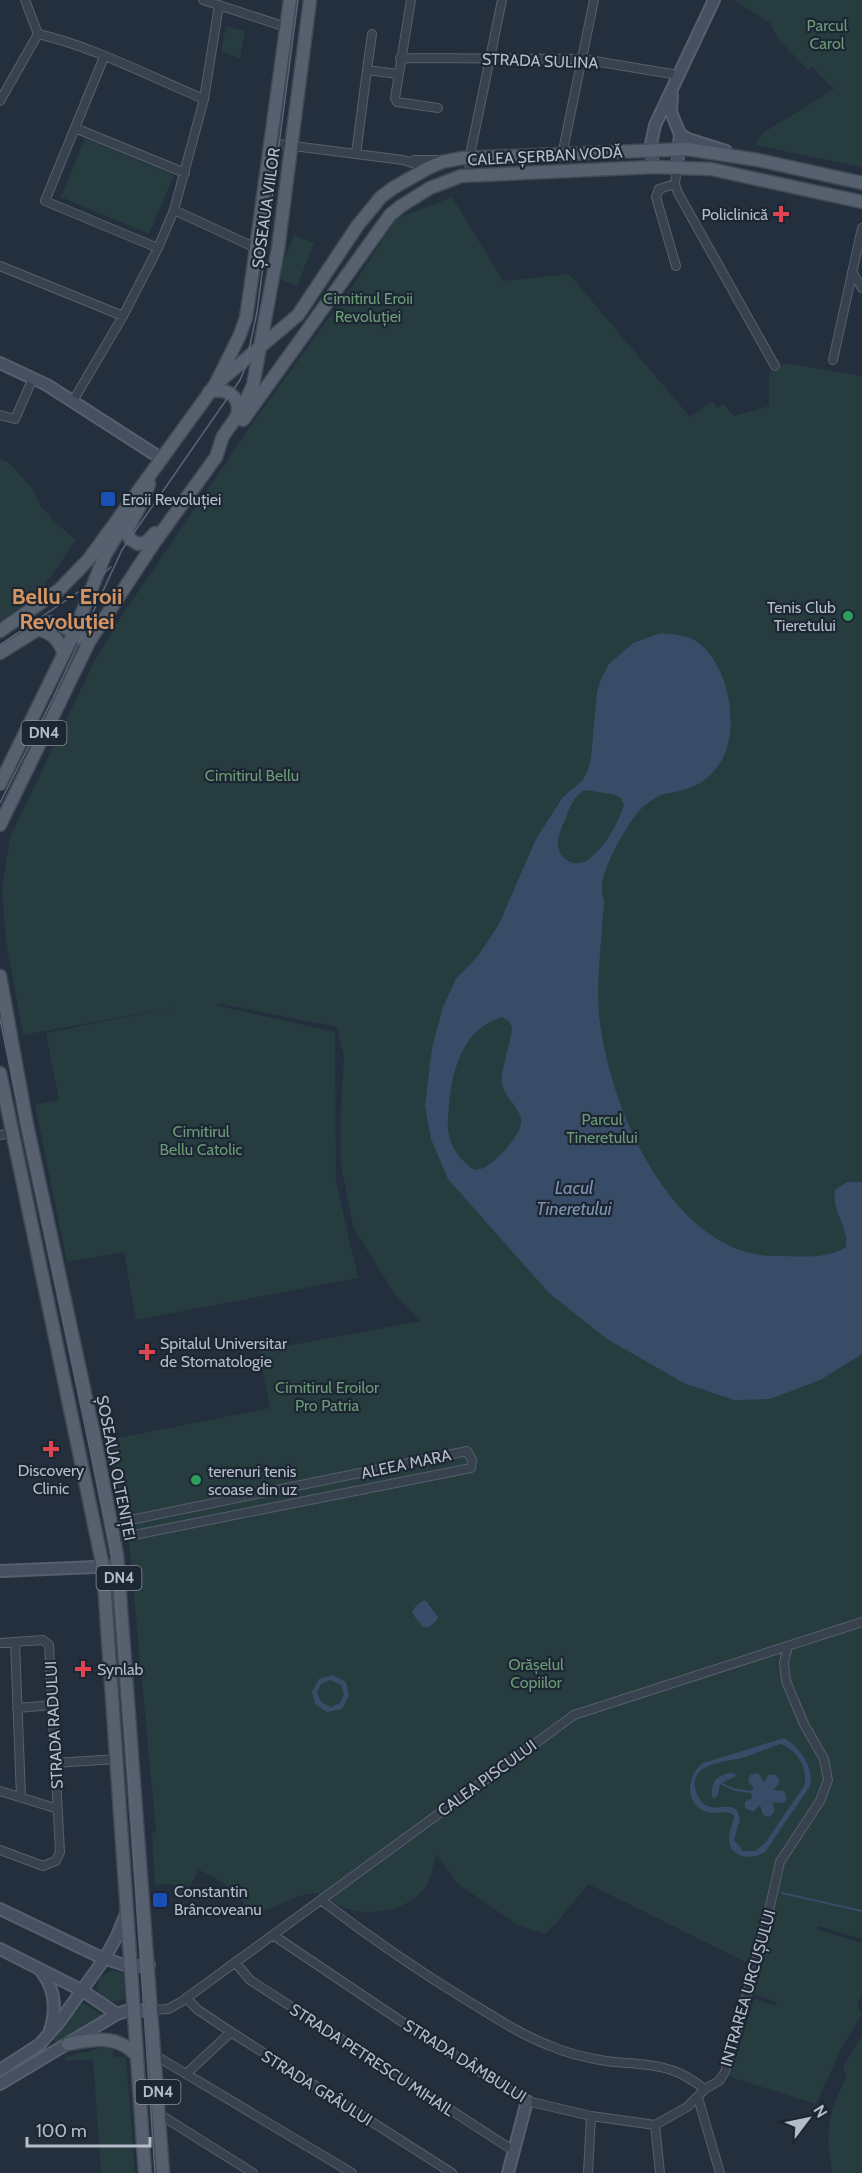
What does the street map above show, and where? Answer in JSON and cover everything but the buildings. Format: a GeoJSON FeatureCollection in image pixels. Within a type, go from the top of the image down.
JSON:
{"type":"FeatureCollection","features":[{"type":"Feature","properties":{"kind":"main road","name":"ȘOSEAUA VIILOR"},"geometry":{"type":"LineString","coordinates":[[212,389],[244,325],[290,0]]}},
{"type":"Feature","properties":{"kind":"main road","name":"ȘOSEAUA VIILOR"},"geometry":{"type":"LineString","coordinates":[[216,457],[223,436],[237,416],[253,385],[258,366],[259,347],[278,249],[310,0]]}},
{"type":"Feature","properties":{"kind":"main road","name":"CALEA ȘERBAN VODĂ"},"geometry":{"type":"LineString","coordinates":[[212,389],[298,315],[358,225],[381,197],[402,182],[449,160],[651,150],[705,150],[862,183]]}},
{"type":"Feature","properties":{"kind":"main road","name":"CALEA ȘERBAN VODĂ"},"geometry":{"type":"LineString","coordinates":[[216,457],[384,222],[400,206],[454,177],[677,167],[711,169],[862,202]]}},
{"type":"Feature","properties":{"kind":"main road"},"geometry":{"type":"LineString","coordinates":[[428,168],[440,183]]}},
{"type":"Feature","properties":{"kind":"main road"},"geometry":{"type":"LineString","coordinates":[[0,631],[73,578],[212,389],[223,390],[234,396],[239,406],[237,416]]}},
{"type":"Feature","properties":{"kind":"main road"},"geometry":{"type":"LineString","coordinates":[[0,653],[47,622],[53,622],[89,642],[176,511],[216,457]]}},
{"type":"Feature","properties":{"kind":"main road"},"geometry":{"type":"LineString","coordinates":[[153,471],[144,498],[128,526],[126,532],[128,537],[138,544],[147,542],[169,515],[176,511]]}},
{"type":"Feature","properties":{"kind":"main road","name":"DN4"},"geometry":{"type":"LineString","coordinates":[[0,784],[74,633],[105,555],[142,494],[153,471]]}},
{"type":"Feature","properties":{"kind":"main road"},"geometry":{"type":"LineString","coordinates":[[36,629],[51,634],[64,654]]}},
{"type":"Feature","properties":{"kind":"main road","name":"DN4"},"geometry":{"type":"LineString","coordinates":[[0,825],[89,642]]}},
{"type":"Feature","properties":{"kind":"main road","name":"ȘOSEAUA OLTENIȚEI"},"geometry":{"type":"LineString","coordinates":[[0,976],[27,1125],[118,1566],[163,2173]]}},
{"type":"Feature","properties":{"kind":"main road","name":"ȘOSEAUA OLTENIȚEI"},"geometry":{"type":"LineString","coordinates":[[0,1073],[6,1134],[103,1567],[145,2173]]}},
{"type":"Feature","properties":{"kind":"main road"},"geometry":{"type":"LineString","coordinates":[[68,2044],[108,2039],[128,2046],[137,2056]]}},
{"type":"Feature","properties":{"kind":"street"},"geometry":{"type":"LineString","coordinates":[[25,0],[38,34]]}},
{"type":"Feature","properties":{"kind":"street"},"geometry":{"type":"LineString","coordinates":[[203,0],[286,27]]}},
{"type":"Feature","properties":{"kind":"street"},"geometry":{"type":"LineString","coordinates":[[411,0],[394,98],[397,102],[438,108]]}},
{"type":"Feature","properties":{"kind":"street"},"geometry":{"type":"LineString","coordinates":[[469,175],[470,158],[502,0]]}},
{"type":"Feature","properties":{"kind":"street"},"geometry":{"type":"LineString","coordinates":[[562,155],[594,0]]}},
{"type":"Feature","properties":{"kind":"street"},"geometry":{"type":"LineString","coordinates":[[652,168],[651,137],[655,124],[714,0]]}},
{"type":"Feature","properties":{"kind":"street"},"geometry":{"type":"LineString","coordinates":[[73,401],[123,315],[158,248],[174,210],[204,99],[219,5]]}},
{"type":"Feature","properties":{"kind":"street"},"geometry":{"type":"LineString","coordinates":[[38,34],[53,37],[204,99]]}},
{"type":"Feature","properties":{"kind":"street"},"geometry":{"type":"LineString","coordinates":[[0,100],[38,34]]}},
{"type":"Feature","properties":{"kind":"street"},"geometry":{"type":"LineString","coordinates":[[356,154],[372,34]]}},
{"type":"Feature","properties":{"kind":"street"},"geometry":{"type":"LineString","coordinates":[[104,57],[45,201],[158,248]]}},
{"type":"Feature","properties":{"kind":"street","name":"STRADA SULINA"},"geometry":{"type":"LineString","coordinates":[[400,58],[582,59],[678,75]]}},
{"type":"Feature","properties":{"kind":"street"},"geometry":{"type":"LineString","coordinates":[[367,70],[398,74]]}},
{"type":"Feature","properties":{"kind":"street"},"geometry":{"type":"LineString","coordinates":[[678,75],[671,101],[674,121],[680,134],[675,183],[682,201],[775,366]]}},
{"type":"Feature","properties":{"kind":"street"},"geometry":{"type":"LineString","coordinates":[[655,124],[665,118],[674,121]]}},
{"type":"Feature","properties":{"kind":"street"},"geometry":{"type":"LineString","coordinates":[[75,128],[185,173]]}},
{"type":"Feature","properties":{"kind":"street"},"geometry":{"type":"LineString","coordinates":[[680,134],[688,139],[758,160]]}},
{"type":"Feature","properties":{"kind":"street"},"geometry":{"type":"LineString","coordinates":[[270,143],[403,160],[449,160]]}},
{"type":"Feature","properties":{"kind":"street"},"geometry":{"type":"LineString","coordinates":[[403,160],[428,168]]}},
{"type":"Feature","properties":{"kind":"street"},"geometry":{"type":"LineString","coordinates":[[675,183],[659,189],[656,198],[676,266]]}},
{"type":"Feature","properties":{"kind":"street"},"geometry":{"type":"LineString","coordinates":[[174,210],[256,248]]}},
{"type":"Feature","properties":{"kind":"street"},"geometry":{"type":"LineString","coordinates":[[833,360],[862,228]]}},
{"type":"Feature","properties":{"kind":"street"},"geometry":{"type":"LineString","coordinates":[[0,266],[123,315]]}},
{"type":"Feature","properties":{"kind":"street"},"geometry":{"type":"LineString","coordinates":[[852,272],[862,288]]}},
{"type":"Feature","properties":{"kind":"street"},"geometry":{"type":"LineString","coordinates":[[0,363],[33,378],[73,401],[162,459]]}},
{"type":"Feature","properties":{"kind":"street"},"geometry":{"type":"LineString","coordinates":[[0,415],[15,419],[33,378]]}},
{"type":"Feature","properties":{"kind":"street","name":"ALEEA MARA"},"geometry":{"type":"LineString","coordinates":[[111,1524],[467,1451],[472,1460],[471,1468],[114,1539]]}},
{"type":"Feature","properties":{"kind":"street"},"geometry":{"type":"LineString","coordinates":[[0,1571],[118,1566]]}},
{"type":"Feature","properties":{"kind":"street","name":"CALEA PISCULUI"},"geometry":{"type":"LineString","coordinates":[[152,2010],[172,2008],[574,1715],[862,1622]]}},
{"type":"Feature","properties":{"kind":"street","name":"STRADA RADULUI"},"geometry":{"type":"LineString","coordinates":[[0,1850],[47,1866],[58,1859],[60,1852],[50,1649],[47,1642],[43,1640],[15,1642]]}},
{"type":"Feature","properties":{"kind":"street"},"geometry":{"type":"LineString","coordinates":[[0,1643],[15,1642],[21,1797]]}},
{"type":"Feature","properties":{"kind":"street","name":"INTRAREA URCUȘULUI"},"geometry":{"type":"LineString","coordinates":[[705,2089],[719,2081],[724,2072],[762,1941],[780,1862],[820,1801],[828,1780],[824,1759],[804,1725],[786,1681],[784,1663],[788,1646]]}},
{"type":"Feature","properties":{"kind":"street"},"geometry":{"type":"LineString","coordinates":[[17,1708],[53,1705]]}},
{"type":"Feature","properties":{"kind":"street"},"geometry":{"type":"LineString","coordinates":[[55,1763],[117,1759]]}},
{"type":"Feature","properties":{"kind":"street","name":"STRADA RADULUI"},"geometry":{"type":"LineString","coordinates":[[0,1791],[58,1809]]}},
{"type":"Feature","properties":{"kind":"street"},"geometry":{"type":"LineString","coordinates":[[321,1900],[372,1938],[443,1985],[501,2021],[547,2045],[576,2055],[606,2061],[641,2063],[673,2070],[705,2089],[698,2098],[681,2111],[655,2125],[660,2173]]}},
{"type":"Feature","properties":{"kind":"street"},"geometry":{"type":"LineString","coordinates":[[0,1909],[105,1958],[130,1967],[149,1965]]}},
{"type":"Feature","properties":{"kind":"street"},"geometry":{"type":"LineString","coordinates":[[0,2070],[46,2038],[83,1991],[105,1958],[127,1913]]}},
{"type":"Feature","properties":{"kind":"street","name":"STRADA DÂMBULUI"},"geometry":{"type":"LineString","coordinates":[[273,1935],[414,2030],[527,2101],[591,2116],[655,2125]]}},
{"type":"Feature","properties":{"kind":"street"},"geometry":{"type":"LineString","coordinates":[[0,1949],[83,1991],[117,2014]]}},
{"type":"Feature","properties":{"kind":"street","name":"STRADA PETRESCU MIHAIL"},"geometry":{"type":"LineString","coordinates":[[235,1962],[247,1978],[514,2151]]}},
{"type":"Feature","properties":{"kind":"street"},"geometry":{"type":"LineString","coordinates":[[39,1969],[50,1985],[54,2000],[54,2015],[46,2038]]}},
{"type":"Feature","properties":{"kind":"street","name":"STRADA GRÂULUI"},"geometry":{"type":"LineString","coordinates":[[186,1998],[198,2010],[231,2032],[452,2173]]}},
{"type":"Feature","properties":{"kind":"street"},"geometry":{"type":"LineString","coordinates":[[0,2084],[117,2014],[152,2010]]}},
{"type":"Feature","properties":{"kind":"street"},"geometry":{"type":"LineString","coordinates":[[186,2074],[231,2032]]}},
{"type":"Feature","properties":{"kind":"street"},"geometry":{"type":"LineString","coordinates":[[156,2056],[352,2173]]}},
{"type":"Feature","properties":{"kind":"street"},"geometry":{"type":"LineString","coordinates":[[698,2098],[720,2173]]}},
{"type":"Feature","properties":{"kind":"street"},"geometry":{"type":"LineString","coordinates":[[508,2173],[527,2101]]}},
{"type":"Feature","properties":{"kind":"street"},"geometry":{"type":"LineString","coordinates":[[159,2114],[253,2173]]}},
{"type":"Feature","properties":{"kind":"street"},"geometry":{"type":"LineString","coordinates":[[588,2173],[591,2116]]}},
{"type":"Feature","properties":{"kind":"green space","name":"Parcul Carol"},"geometry":{"type":"Polygon","coordinates":[[[734,0],[862,0],[862,167],[755,145],[763,133],[834,89],[812,67],[808,70],[779,40],[770,23],[734,0]]]}},
{"type":"Feature","properties":{"kind":"green space"},"geometry":{"type":"Polygon","coordinates":[[[226,26],[245,31],[240,58],[221,52],[226,26]]]}},
{"type":"Feature","properties":{"kind":"green space"},"geometry":{"type":"Polygon","coordinates":[[[85,138],[174,175],[149,234],[61,197],[85,138]]]}},
{"type":"Feature","properties":{"kind":"green space","name":"Parcul Tineretului"},"geometry":{"type":"Polygon","coordinates":[[[452,197],[503,281],[569,274],[690,417],[713,401],[717,408],[724,404],[734,416],[769,406],[769,373],[785,363],[862,376],[862,1939],[818,1926],[817,1929],[862,1943],[862,1996],[857,2004],[862,2014],[842,2047],[816,2104],[730,2077],[754,1999],[775,2006],[777,2002],[751,1993],[775,1914],[772,1913],[756,1967],[588,1884],[545,1934],[518,1925],[458,1884],[436,1854],[429,1881],[424,1889],[407,1903],[385,1911],[351,1910],[320,1894],[302,1895],[266,1910],[251,1910],[232,1889],[198,1869],[183,1898],[175,1897],[174,1884],[155,1885],[152,1833],[156,1832],[129,1541],[108,1440],[270,1408],[259,1351],[422,1321],[396,1296],[354,1229],[341,1165],[344,1058],[337,1027],[222,1004],[215,1005],[335,1032],[336,1181],[358,1278],[136,1320],[124,1252],[67,1262],[35,1105],[59,1100],[46,1033],[176,1007],[23,1035],[6,941],[2,890],[10,837],[94,662],[119,620],[258,415],[358,278],[396,219],[452,197]]]}},
{"type":"Feature","properties":{"kind":"green space"},"geometry":{"type":"Polygon","coordinates":[[[294,235],[314,243],[297,286],[277,278],[294,235]]]}},
{"type":"Feature","properties":{"kind":"green space"},"geometry":{"type":"Polygon","coordinates":[[[0,459],[9,463],[32,488],[40,505],[76,540],[38,595],[0,621],[0,459]]]}},
{"type":"Feature","properties":{"kind":"green space"},"geometry":{"type":"Polygon","coordinates":[[[112,1970],[123,1973],[125,1998],[116,2002],[104,1999],[97,1987],[100,1977],[112,1970]]]}},
{"type":"Feature","properties":{"kind":"green space"},"geometry":{"type":"Polygon","coordinates":[[[84,2003],[104,2016],[56,2044],[53,2039],[80,2004],[84,2003]]]}},
{"type":"Feature","properties":{"kind":"green space"},"geometry":{"type":"Polygon","coordinates":[[[862,2036],[862,2173],[833,2173],[828,2135],[832,2112],[847,2077],[843,2067],[862,2036]]]}},
{"type":"Feature","properties":{"kind":"green space"},"geometry":{"type":"Polygon","coordinates":[[[104,2047],[113,2048],[113,2054],[116,2057],[126,2057],[135,2173],[101,2173],[93,2059],[67,2061],[65,2058],[104,2047]]]}},
{"type":"Feature","properties":{"kind":"water","name":"Lacul Tineretului"},"geometry":{"type":"Polygon","coordinates":[[[661,633],[683,636],[696,641],[708,652],[717,666],[729,700],[731,718],[725,752],[718,766],[700,783],[661,795],[642,808],[616,847],[603,879],[604,901],[598,986],[599,1014],[615,1089],[631,1129],[651,1168],[676,1203],[705,1231],[738,1249],[775,1256],[803,1257],[830,1254],[846,1247],[845,1232],[835,1205],[835,1190],[847,1182],[862,1182],[862,1354],[820,1380],[770,1399],[734,1400],[684,1383],[607,1339],[549,1293],[448,1179],[431,1139],[425,1106],[432,1048],[443,1007],[456,979],[478,956],[499,924],[536,839],[563,797],[582,781],[588,770],[597,691],[609,664],[633,643],[661,633]],[[586,790],[579,794],[572,803],[559,838],[560,853],[573,863],[584,862],[601,848],[624,805],[621,798],[616,795],[586,790]],[[502,1017],[478,1030],[469,1040],[453,1078],[448,1124],[449,1137],[457,1154],[474,1170],[485,1167],[497,1158],[509,1145],[521,1125],[517,1109],[505,1093],[502,1083],[512,1028],[510,1022],[502,1017]]]}},
{"type":"Feature","properties":{"kind":"water"},"geometry":{"type":"Polygon","coordinates":[[[422,1601],[426,1601],[438,1617],[428,1628],[422,1626],[412,1613],[422,1601]]]}},
{"type":"Feature","properties":{"kind":"water"},"geometry":{"type":"Polygon","coordinates":[[[333,1675],[346,1682],[349,1696],[342,1709],[327,1712],[315,1704],[312,1692],[319,1679],[333,1675]],[[330,1680],[321,1684],[317,1693],[321,1702],[331,1707],[340,1703],[344,1694],[341,1685],[330,1680]]]}},
{"type":"Feature","properties":{"kind":"water"},"geometry":{"type":"Polygon","coordinates":[[[784,1738],[796,1747],[805,1759],[810,1772],[810,1786],[765,1852],[759,1855],[742,1856],[737,1854],[730,1845],[729,1835],[734,1815],[728,1812],[707,1812],[694,1803],[691,1796],[691,1782],[703,1763],[784,1738]],[[781,1744],[742,1758],[711,1765],[699,1772],[696,1778],[696,1791],[703,1803],[711,1807],[729,1807],[737,1810],[740,1819],[734,1840],[743,1851],[755,1851],[765,1843],[804,1786],[803,1767],[797,1755],[781,1744]]]}},
{"type":"Feature","properties":{"kind":"water"},"geometry":{"type":"Polygon","coordinates":[[[730,1773],[736,1776],[722,1783],[733,1788],[751,1791],[754,1788],[748,1782],[750,1775],[759,1774],[764,1782],[768,1775],[775,1774],[780,1781],[774,1790],[784,1791],[787,1800],[782,1803],[772,1802],[775,1811],[769,1817],[763,1815],[760,1805],[753,1812],[745,1808],[745,1802],[752,1798],[751,1793],[735,1791],[720,1784],[718,1795],[713,1799],[714,1781],[730,1773]]]}},
{"type":"Feature","properties":{"kind":"waterway"},"geometry":{"type":"LineString","coordinates":[[782,1893],[862,1911]]}},
{"type":"Feature","properties":{"kind":"tram line"},"geometry":{"type":"LineString","coordinates":[[0,803],[53,698],[122,550],[240,380],[245,368],[257,312],[298,0]]}},
{"type":"Feature","properties":{"kind":"tram line"},"geometry":{"type":"LineString","coordinates":[[0,645],[96,580],[111,567]]}},
{"type":"Feature","properties":{"kind":"tram line"},"geometry":{"type":"LineString","coordinates":[[0,1019],[111,1550],[155,2173]]}},
{"type":"Feature","properties":{"kind":"place","name":"Policlinică"},"geometry":{"type":"Point","coordinates":[781,214]}},
{"type":"Feature","properties":{"kind":"place","name":"Eroii Revoluției"},"geometry":{"type":"Point","coordinates":[108,499]}},
{"type":"Feature","properties":{"kind":"place","name":"Tenis Club Tieretului"},"geometry":{"type":"Point","coordinates":[848,616]}},
{"type":"Feature","properties":{"kind":"place","name":"Spitalul Universitar de Stomatologie"},"geometry":{"type":"Point","coordinates":[147,1352]}},
{"type":"Feature","properties":{"kind":"place","name":"Discovery Clinic"},"geometry":{"type":"Point","coordinates":[51,1449]}},
{"type":"Feature","properties":{"kind":"place","name":"terenuri tenis scoase din uz"},"geometry":{"type":"Point","coordinates":[196,1480]}},
{"type":"Feature","properties":{"kind":"place","name":"Synlab"},"geometry":{"type":"Point","coordinates":[83,1669]}},
{"type":"Feature","properties":{"kind":"place","name":"Constantin Brâncoveanu"},"geometry":{"type":"Point","coordinates":[160,1900]}},
{"type":"Feature","properties":{"kind":"district","name":"Bellu - Eroii Revoluției"},"geometry":{"type":"Point","coordinates":[67,608]}},
{"type":"Feature","properties":{"kind":"park label","name":"Cimitirul Eroii Revoluției"},"geometry":{"type":"Point","coordinates":[368,307]}},
{"type":"Feature","properties":{"kind":"park label","name":"Cimitirul Bellu"},"geometry":{"type":"Point","coordinates":[252,775]}},
{"type":"Feature","properties":{"kind":"park label","name":"Cimitirul Bellu Catolic"},"geometry":{"type":"Point","coordinates":[201,1140]}},
{"type":"Feature","properties":{"kind":"park label","name":"Cimitirul Eroilor Pro Patria"},"geometry":{"type":"Point","coordinates":[327,1396]}},
{"type":"Feature","properties":{"kind":"park label","name":"Orășelul Copiilor"},"geometry":{"type":"Point","coordinates":[536,1673]}}]}
